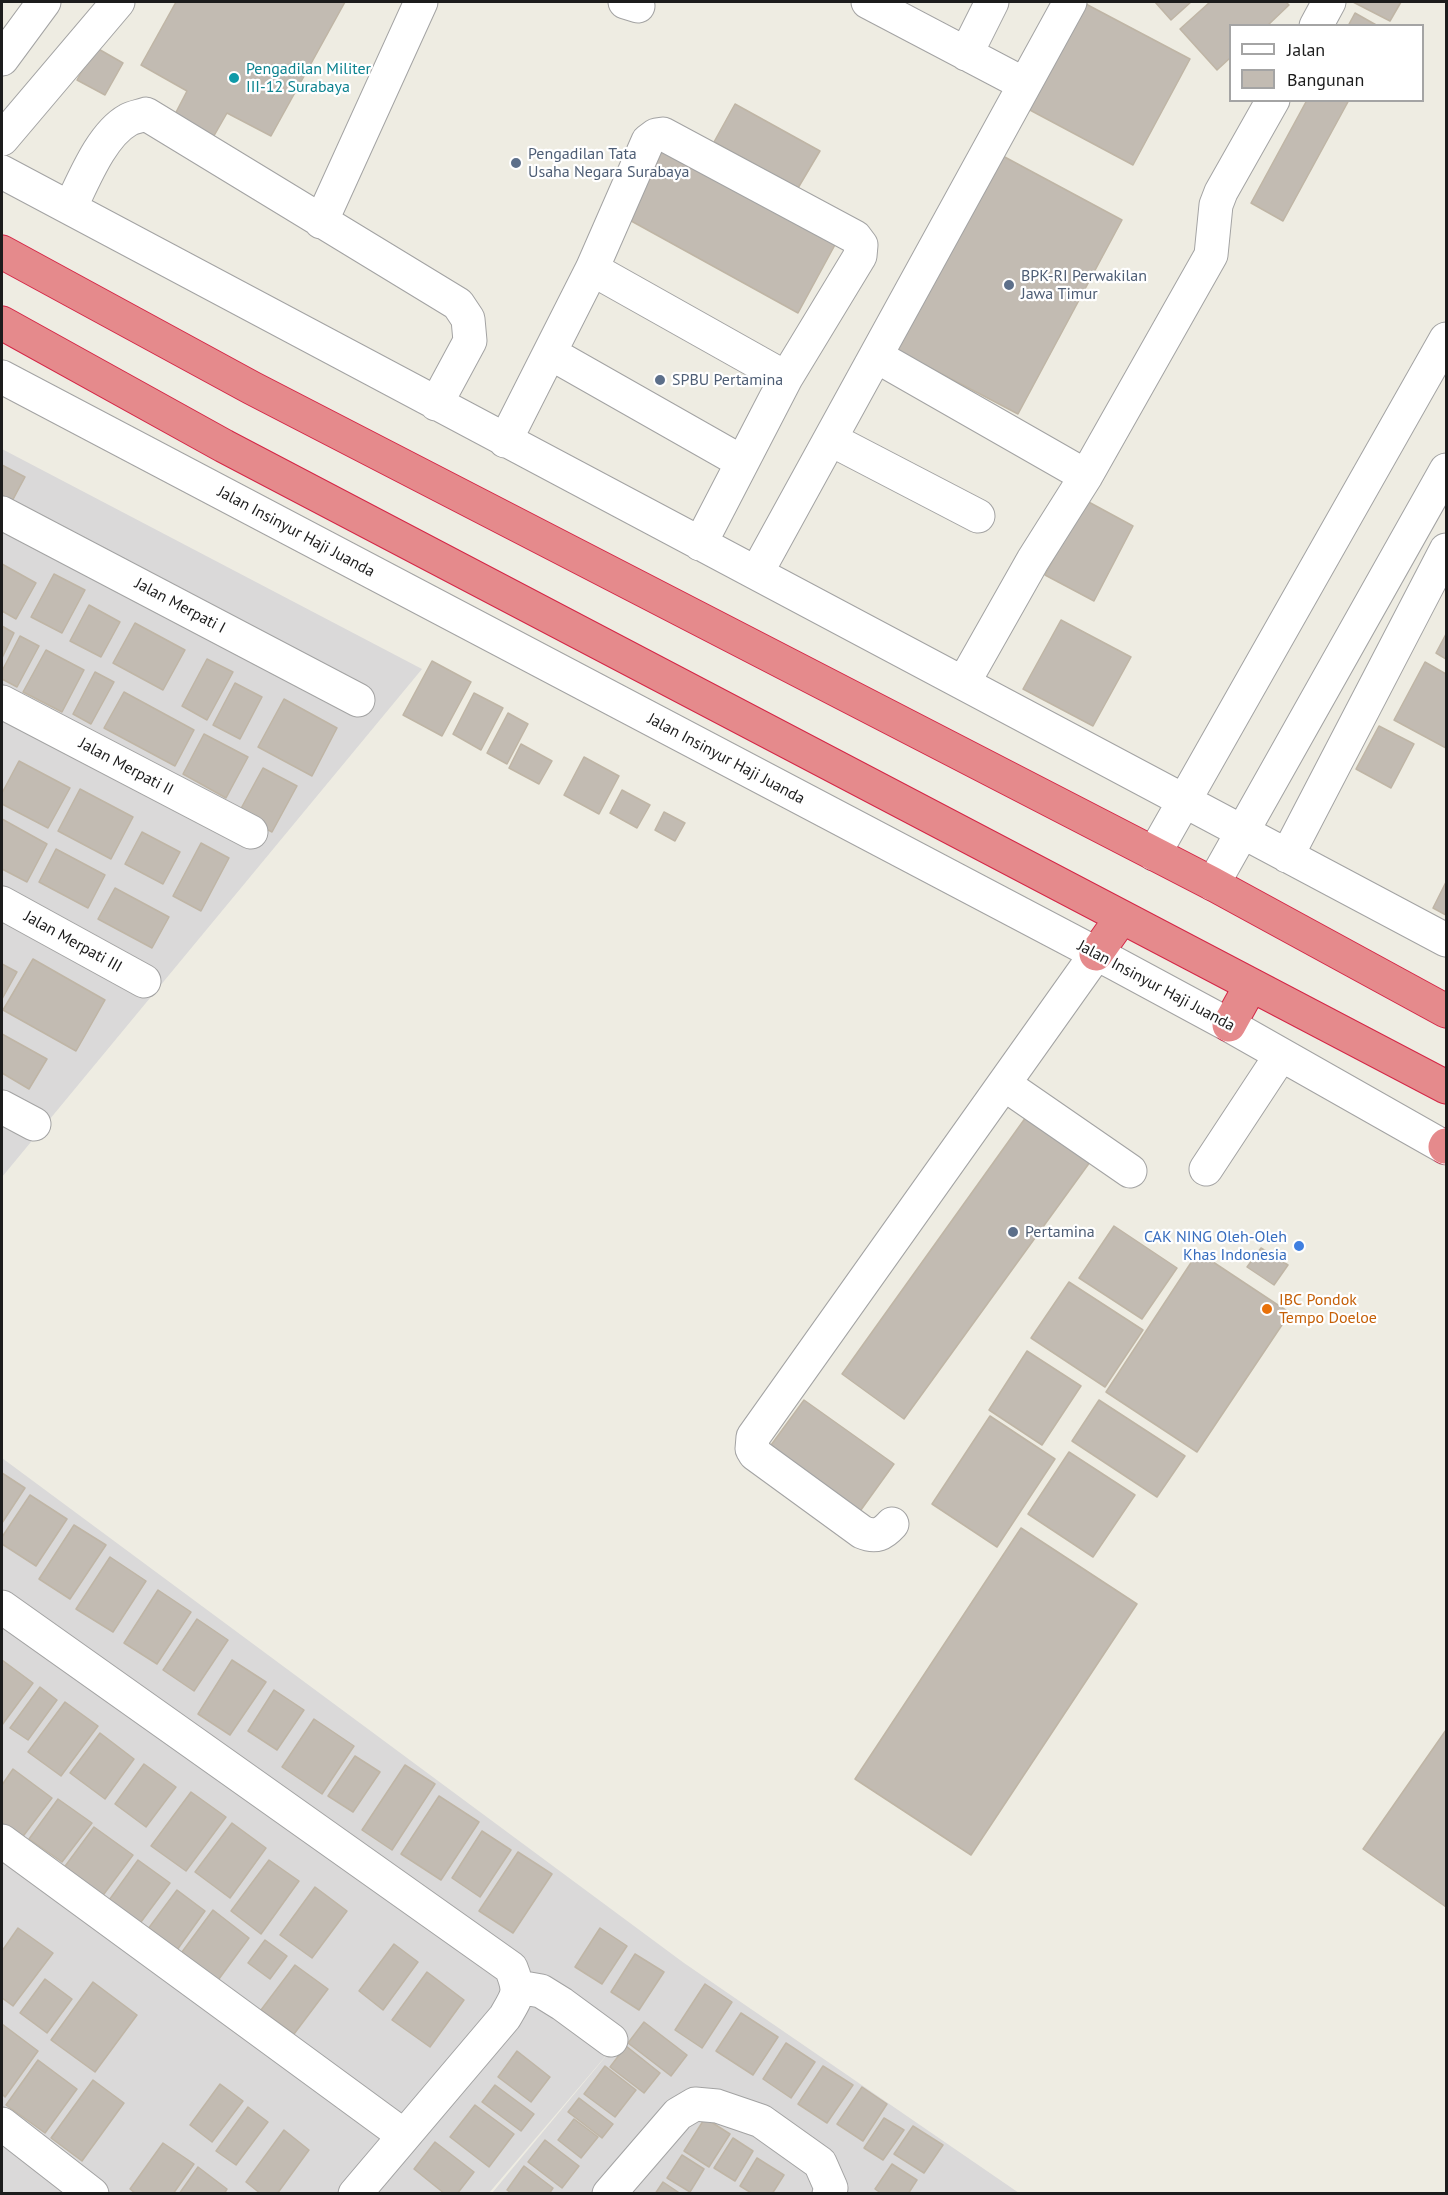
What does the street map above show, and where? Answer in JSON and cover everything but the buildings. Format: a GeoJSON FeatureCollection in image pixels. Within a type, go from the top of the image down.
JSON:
{"type":"FeatureCollection","features":[{"type":"Feature","properties":{"kind":"highway"},"geometry":{"type":"LineString","coordinates":[[2,252],[252,388],[1213,884],[1446,1011]]}},
{"type":"Feature","properties":{"kind":"highway"},"geometry":{"type":"LineString","coordinates":[[2,323],[224,447],[1446,1087]]}},
{"type":"Feature","properties":{"kind":"highway"},"geometry":{"type":"LineString","coordinates":[[1096,954],[1122,916]]}},
{"type":"Feature","properties":{"kind":"highway"},"geometry":{"type":"LineString","coordinates":[[1229,1025],[1251,985]]}},
{"type":"Feature","properties":{"kind":"street"},"geometry":{"type":"LineString","coordinates":[[2,59],[43,2]]}},
{"type":"Feature","properties":{"kind":"street"},"geometry":{"type":"LineString","coordinates":[[2,138],[118,2]]}},
{"type":"Feature","properties":{"kind":"street"},"geometry":{"type":"LineString","coordinates":[[321,222],[421,2]]}},
{"type":"Feature","properties":{"kind":"street"},"geometry":{"type":"LineString","coordinates":[[868,2],[1024,84]]}},
{"type":"Feature","properties":{"kind":"street"},"geometry":{"type":"LineString","coordinates":[[966,54],[992,2]]}},
{"type":"Feature","properties":{"kind":"street"},"geometry":{"type":"LineString","coordinates":[[757,572],[1071,2]]}},
{"type":"Feature","properties":{"kind":"street"},"geometry":{"type":"LineString","coordinates":[[1317,24],[1329,2]]}},
{"type":"Feature","properties":{"kind":"street"},"geometry":{"type":"LineString","coordinates":[[964,682],[1033,560],[1086,476],[1211,255],[1216,205],[1221,192],[1272,102]]}},
{"type":"Feature","properties":{"kind":"street"},"geometry":{"type":"LineString","coordinates":[[70,208],[91,166],[111,136],[128,120],[146,114],[458,304],[468,319],[470,341],[436,404]]}},
{"type":"Feature","properties":{"kind":"street"},"geometry":{"type":"LineString","coordinates":[[505,441],[592,269],[648,141],[656,135],[663,134],[855,237],[861,245],[860,256],[786,378],[700,544]]}},
{"type":"Feature","properties":{"kind":"street"},"geometry":{"type":"LineString","coordinates":[[2,172],[1446,940]]}},
{"type":"Feature","properties":{"kind":"street"},"geometry":{"type":"LineString","coordinates":[[592,269],[786,378]]}},
{"type":"Feature","properties":{"kind":"street"},"geometry":{"type":"LineString","coordinates":[[1154,854],[1446,339]]}},
{"type":"Feature","properties":{"kind":"street"},"geometry":{"type":"LineString","coordinates":[[550,353],[742,462]]}},
{"type":"Feature","properties":{"kind":"street"},"geometry":{"type":"LineString","coordinates":[[876,356],[1086,476]]}},
{"type":"Feature","properties":{"kind":"street","name":"Jalan Insinyur Haji Juanda"},"geometry":{"type":"LineString","coordinates":[[2,377],[1096,954],[1229,1025],[1446,1147]]}},
{"type":"Feature","properties":{"kind":"street"},"geometry":{"type":"LineString","coordinates":[[830,439],[978,516]]}},
{"type":"Feature","properties":{"kind":"street"},"geometry":{"type":"LineString","coordinates":[[1213,884],[1446,470]]}},
{"type":"Feature","properties":{"kind":"street","name":"Jalan Merpati I"},"geometry":{"type":"LineString","coordinates":[[2,513],[358,700]]}},
{"type":"Feature","properties":{"kind":"street"},"geometry":{"type":"LineString","coordinates":[[1287,856],[1446,550]]}},
{"type":"Feature","properties":{"kind":"street","name":"Jalan Merpati II"},"geometry":{"type":"LineString","coordinates":[[2,702],[252,832]]}},
{"type":"Feature","properties":{"kind":"street","name":"Jalan Merpati III"},"geometry":{"type":"LineString","coordinates":[[2,903],[144,981]]}},
{"type":"Feature","properties":{"kind":"street"},"geometry":{"type":"LineString","coordinates":[[892,1524],[885,1532],[878,1535],[862,1532],[755,1454],[751,1443],[753,1437],[1096,954]]}},
{"type":"Feature","properties":{"kind":"street"},"geometry":{"type":"LineString","coordinates":[[1206,1169],[1281,1055]]}},
{"type":"Feature","properties":{"kind":"street"},"geometry":{"type":"LineString","coordinates":[[1004,1084],[1130,1171]]}},
{"type":"Feature","properties":{"kind":"street"},"geometry":{"type":"LineString","coordinates":[[2,1107],[34,1124]]}},
{"type":"Feature","properties":{"kind":"street"},"geometry":{"type":"LineString","coordinates":[[2,1607],[511,1968],[518,1987],[515,2000],[505,2017],[355,2193]]}},
{"type":"Feature","properties":{"kind":"street"},"geometry":{"type":"LineString","coordinates":[[2,1841],[403,2135]]}},
{"type":"Feature","properties":{"kind":"street"},"geometry":{"type":"LineString","coordinates":[[518,1987],[541,1991],[611,2040]]}},
{"type":"Feature","properties":{"kind":"street"},"geometry":{"type":"LineString","coordinates":[[609,2193],[678,2114],[695,2104],[717,2106],[761,2121],[820,2163],[831,2188],[829,2193]]}},
{"type":"Feature","properties":{"kind":"street"},"geometry":{"type":"LineString","coordinates":[[2,2124],[92,2193]]}},
{"type":"Feature","properties":{"kind":"shaded area"},"geometry":{"type":"Polygon","coordinates":[[[2,449],[422,669],[2,1177],[2,449]]]}},
{"type":"Feature","properties":{"kind":"shaded area"},"geometry":{"type":"Polygon","coordinates":[[[2,1458],[684,1963],[1019,2193],[492,2193],[621,2038],[489,2193],[2,2193],[2,1458]]]}},
{"type":"Feature","properties":{"kind":"place","name":"Pengadilan Militer III-12 Surabaya"},"geometry":{"type":"Point","coordinates":[234,78]}},
{"type":"Feature","properties":{"kind":"place","name":"Pengadilan Tata Usaha Negara Surabaya"},"geometry":{"type":"Point","coordinates":[516,163]}},
{"type":"Feature","properties":{"kind":"place","name":"BPK-RI Perwakilan Jawa Timur"},"geometry":{"type":"Point","coordinates":[1009,285]}},
{"type":"Feature","properties":{"kind":"place","name":"SPBU Pertamina"},"geometry":{"type":"Point","coordinates":[660,380]}},
{"type":"Feature","properties":{"kind":"place","name":"Pertamina"},"geometry":{"type":"Point","coordinates":[1013,1232]}},
{"type":"Feature","properties":{"kind":"place","name":"CAK NING Oleh-Oleh Khas Indonesia"},"geometry":{"type":"Point","coordinates":[1299,1246]}},
{"type":"Feature","properties":{"kind":"place","name":"IBC Pondok Tempo Doeloe"},"geometry":{"type":"Point","coordinates":[1267,1309]}}]}
